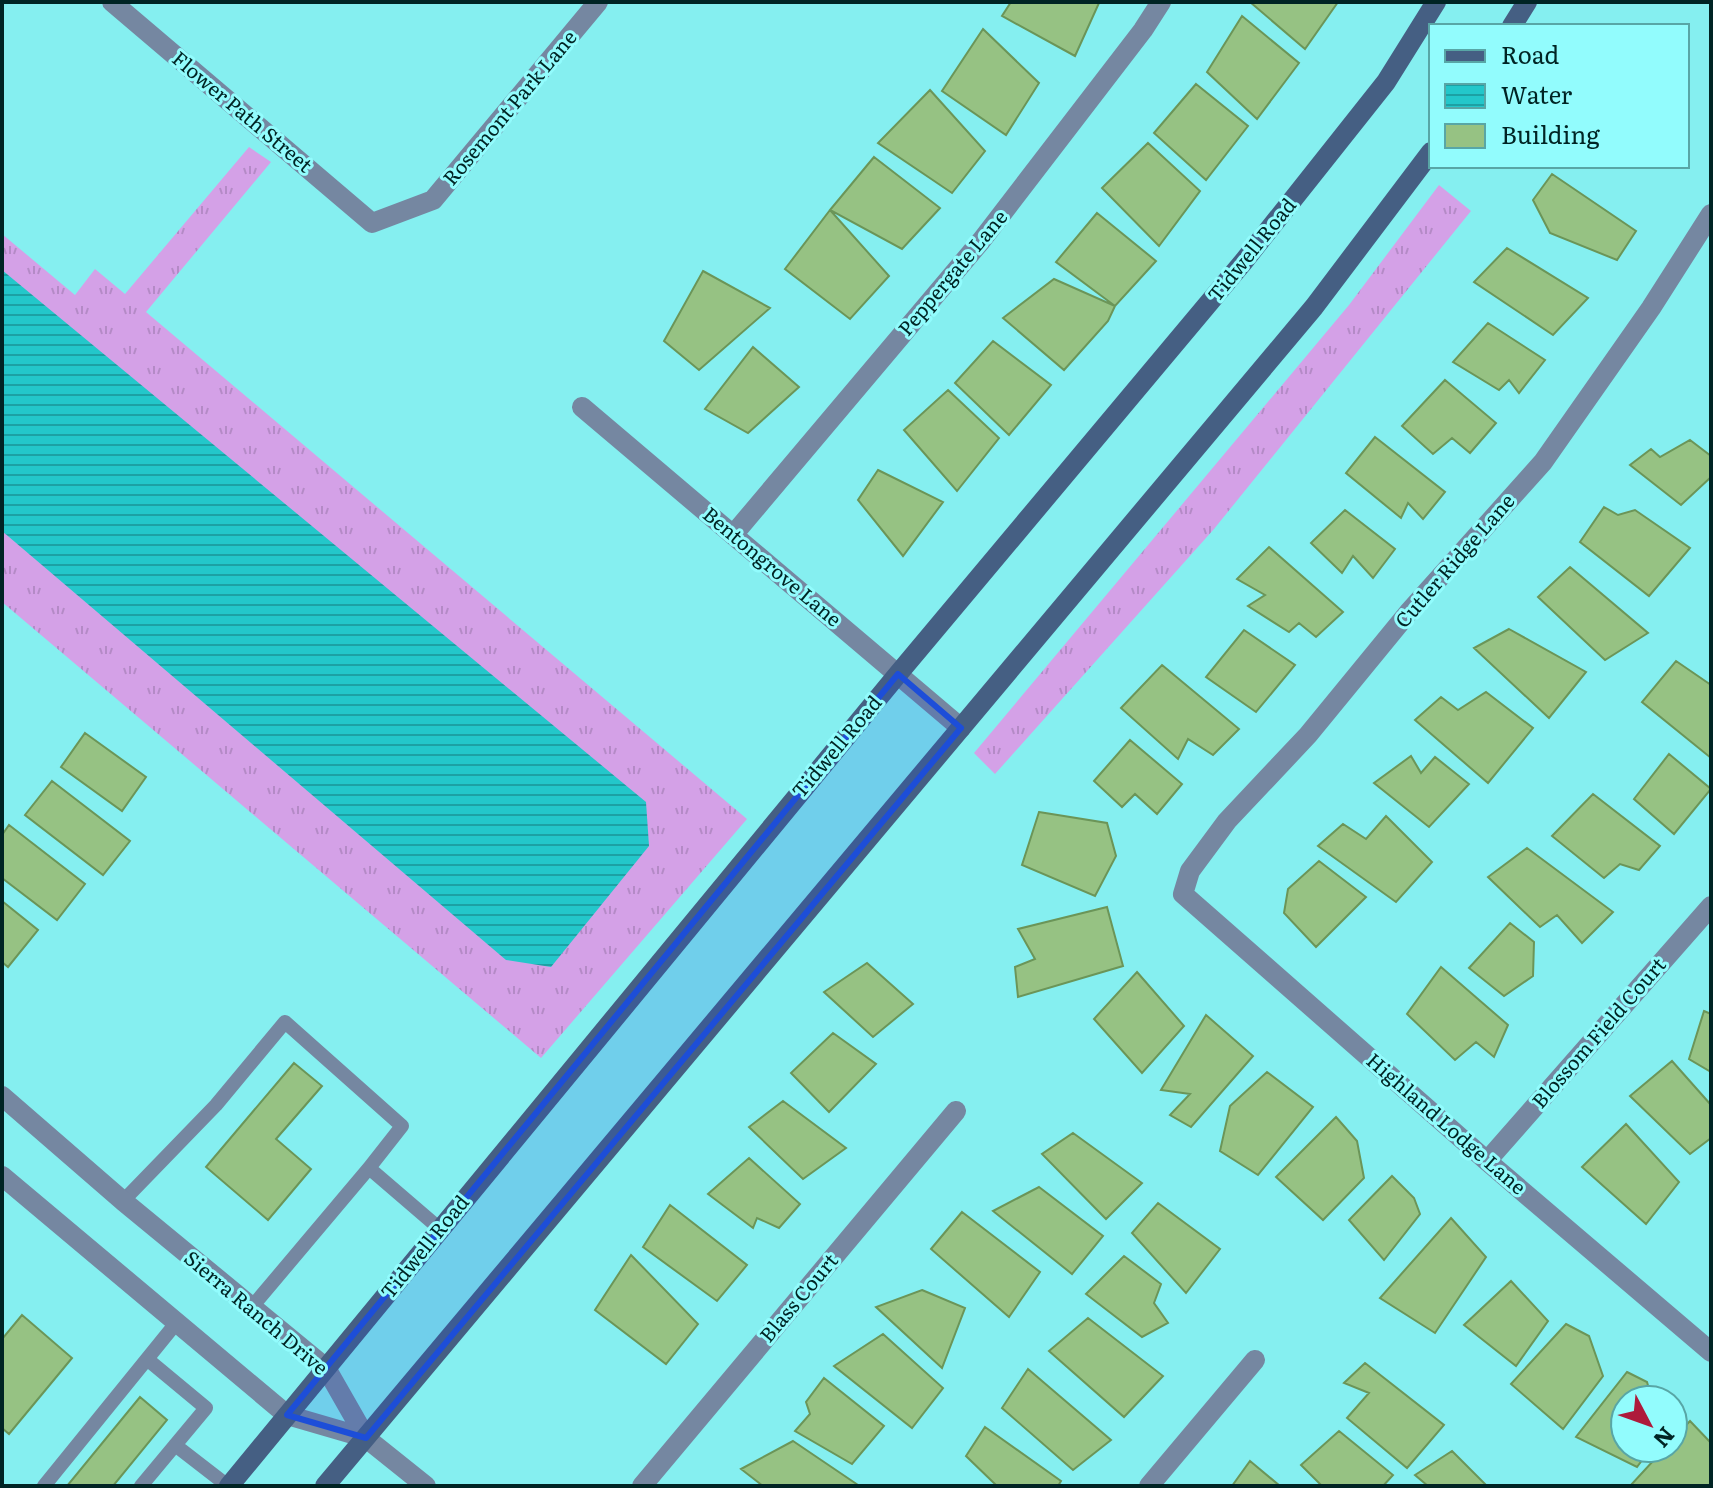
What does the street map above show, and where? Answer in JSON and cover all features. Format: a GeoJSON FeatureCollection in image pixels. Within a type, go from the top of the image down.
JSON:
{"type":"FeatureCollection","features":[{"type":"Feature","properties":{"kind":"main road","name":"Tidwell Road"},"geometry":{"type":"LineString","coordinates":[[228,1486],[898,674],[1244,261],[1386,82],[1436,2]]}},
{"type":"Feature","properties":{"kind":"main road"},"geometry":{"type":"LineString","coordinates":[[1513,24],[1527,2]]}},
{"type":"Feature","properties":{"kind":"main road"},"geometry":{"type":"LineString","coordinates":[[325,1486],[1314,307],[1429,155]]}},
{"type":"Feature","properties":{"kind":"street","name":"Flower Path Street"},"geometry":{"type":"LineString","coordinates":[[112,2],[372,223]]}},
{"type":"Feature","properties":{"kind":"street","name":"Rosemont Park Lane"},"geometry":{"type":"LineString","coordinates":[[372,223],[433,200],[598,2]]}},
{"type":"Feature","properties":{"kind":"street","name":"Peppergate Lane"},"geometry":{"type":"LineString","coordinates":[[733,535],[981,241],[1143,30],[1161,2]]}},
{"type":"Feature","properties":{"kind":"street","name":"Cutler Ridge Lane"},"geometry":{"type":"LineString","coordinates":[[1183,894],[1190,871],[1227,821],[1308,735],[1408,613],[1543,462],[1651,308],[1711,214]]}},
{"type":"Feature","properties":{"kind":"street","name":"Bentongrove Lane"},"geometry":{"type":"LineString","coordinates":[[582,407],[961,728]]}},
{"type":"Feature","properties":{"kind":"street","name":"Highland Lodge Lane"},"geometry":{"type":"LineString","coordinates":[[1183,894],[1487,1161],[1711,1352]]}},
{"type":"Feature","properties":{"kind":"street","name":"Blossom Field Court"},"geometry":{"type":"LineString","coordinates":[[1487,1161],[1711,906]]}},
{"type":"Feature","properties":{"kind":"street","name":"Sierra Ranch Drive"},"geometry":{"type":"LineString","coordinates":[[2,1096],[123,1201],[326,1368],[366,1438]]}},
{"type":"Feature","properties":{"kind":"street","name":"Blass Court"},"geometry":{"type":"LineString","coordinates":[[642,1486],[956,1111]]}},
{"type":"Feature","properties":{"kind":"street"},"geometry":{"type":"LineString","coordinates":[[2,1176],[287,1415],[366,1438],[426,1486]]}},
{"type":"Feature","properties":{"kind":"street"},"geometry":{"type":"LineString","coordinates":[[1149,1486],[1255,1360]]}},
{"type":"Feature","properties":{"kind":"lane"},"geometry":{"type":"LineString","coordinates":[[123,1201],[216,1105],[285,1022],[402,1126],[251,1308]]}},
{"type":"Feature","properties":{"kind":"lane"},"geometry":{"type":"LineString","coordinates":[[369,1168],[440,1229]]}},
{"type":"Feature","properties":{"kind":"lane"},"geometry":{"type":"LineString","coordinates":[[44,1486],[177,1322]]}},
{"type":"Feature","properties":{"kind":"lane"},"geometry":{"type":"LineString","coordinates":[[141,1486],[206,1408],[147,1359]]}},
{"type":"Feature","properties":{"kind":"lane"},"geometry":{"type":"LineString","coordinates":[[175,1445],[228,1486]]}},
{"type":"Feature","properties":{"kind":"highlighted area"},"geometry":{"type":"Polygon","coordinates":[[[898,674],[961,728],[366,1438],[287,1415],[440,1229],[898,674]]]}},
{"type":"Feature","properties":{"kind":"green space"},"geometry":{"type":"Polygon","coordinates":[[[249,147],[271,162],[146,312],[747,819],[541,1058],[2,602],[2,234],[75,295],[95,269],[125,294],[249,147]]]}},
{"type":"Feature","properties":{"kind":"green space"},"geometry":{"type":"Polygon","coordinates":[[[1439,185],[1471,211],[1214,529],[995,774],[974,753],[1349,305],[1439,185]]]}},
{"type":"Feature","properties":{"kind":"water"},"geometry":{"type":"Polygon","coordinates":[[[2,270],[646,802],[649,846],[551,967],[506,960],[2,531],[2,270]]]}},
{"type":"Feature","properties":{"kind":"building"},"geometry":{"type":"Polygon","coordinates":[[[1011,2],[1099,3],[1075,56],[1002,16],[1011,2]]]}},
{"type":"Feature","properties":{"kind":"building"},"geometry":{"type":"Polygon","coordinates":[[[1250,2],[1338,2],[1305,49],[1250,2]]]}},
{"type":"Feature","properties":{"kind":"building"},"geometry":{"type":"Polygon","coordinates":[[[1242,16],[1299,63],[1257,119],[1207,72],[1242,16]]]}},
{"type":"Feature","properties":{"kind":"building"},"geometry":{"type":"Polygon","coordinates":[[[983,29],[1039,83],[1006,135],[942,91],[983,29]]]}},
{"type":"Feature","properties":{"kind":"building"},"geometry":{"type":"Polygon","coordinates":[[[1196,84],[1248,126],[1206,180],[1154,133],[1196,84]]]}},
{"type":"Feature","properties":{"kind":"building"},"geometry":{"type":"Polygon","coordinates":[[[930,90],[985,151],[952,193],[878,143],[930,90]]]}},
{"type":"Feature","properties":{"kind":"building"},"geometry":{"type":"Polygon","coordinates":[[[1148,143],[1200,191],[1159,246],[1102,188],[1148,143]]]}},
{"type":"Feature","properties":{"kind":"building"},"geometry":{"type":"Polygon","coordinates":[[[874,157],[940,208],[902,249],[830,210],[874,157]]]}},
{"type":"Feature","properties":{"kind":"building"},"geometry":{"type":"Polygon","coordinates":[[[1552,174],[1636,231],[1617,260],[1550,233],[1533,200],[1552,174]]]}},
{"type":"Feature","properties":{"kind":"building"},"geometry":{"type":"Polygon","coordinates":[[[830,210],[889,276],[850,319],[785,269],[830,210]]]}},
{"type":"Feature","properties":{"kind":"building"},"geometry":{"type":"Polygon","coordinates":[[[1097,213],[1156,261],[1115,306],[1056,262],[1097,213]]]}},
{"type":"Feature","properties":{"kind":"building"},"geometry":{"type":"Polygon","coordinates":[[[1507,248],[1588,298],[1553,335],[1474,282],[1507,248]]]}},
{"type":"Feature","properties":{"kind":"building"},"geometry":{"type":"Polygon","coordinates":[[[703,271],[770,308],[699,370],[664,341],[703,271]]]}},
{"type":"Feature","properties":{"kind":"building"},"geometry":{"type":"Polygon","coordinates":[[[1054,279],[1115,306],[1108,321],[1064,370],[1003,318],[1054,279]]]}},
{"type":"Feature","properties":{"kind":"building"},"geometry":{"type":"Polygon","coordinates":[[[1488,323],[1545,360],[1519,393],[1509,380],[1499,390],[1453,362],[1488,323]]]}},
{"type":"Feature","properties":{"kind":"building"},"geometry":{"type":"Polygon","coordinates":[[[993,341],[1051,385],[1009,435],[955,383],[993,341]]]}},
{"type":"Feature","properties":{"kind":"building"},"geometry":{"type":"Polygon","coordinates":[[[753,347],[799,387],[748,433],[705,409],[753,347]]]}},
{"type":"Feature","properties":{"kind":"building"},"geometry":{"type":"Polygon","coordinates":[[[1445,380],[1496,423],[1470,453],[1452,438],[1433,454],[1402,426],[1445,380]]]}},
{"type":"Feature","properties":{"kind":"building"},"geometry":{"type":"Polygon","coordinates":[[[948,390],[999,438],[957,491],[904,430],[948,390]]]}},
{"type":"Feature","properties":{"kind":"building"},"geometry":{"type":"Polygon","coordinates":[[[1375,437],[1445,492],[1423,519],[1408,503],[1401,518],[1346,473],[1375,437]]]}},
{"type":"Feature","properties":{"kind":"building"},"geometry":{"type":"Polygon","coordinates":[[[1690,440],[1711,456],[1711,477],[1681,505],[1630,465],[1651,449],[1660,457],[1690,440]]]}},
{"type":"Feature","properties":{"kind":"building"},"geometry":{"type":"Polygon","coordinates":[[[878,470],[943,502],[903,556],[858,500],[878,470]]]}},
{"type":"Feature","properties":{"kind":"building"},"geometry":{"type":"Polygon","coordinates":[[[1604,507],[1618,515],[1635,510],[1690,548],[1649,596],[1580,542],[1604,507]]]}},
{"type":"Feature","properties":{"kind":"building"},"geometry":{"type":"Polygon","coordinates":[[[1345,510],[1395,549],[1373,578],[1353,556],[1342,573],[1311,543],[1345,510]]]}},
{"type":"Feature","properties":{"kind":"building"},"geometry":{"type":"Polygon","coordinates":[[[1269,547],[1343,612],[1316,637],[1299,623],[1289,632],[1248,606],[1265,595],[1237,579],[1269,547]]]}},
{"type":"Feature","properties":{"kind":"building"},"geometry":{"type":"Polygon","coordinates":[[[1570,567],[1648,633],[1605,660],[1538,597],[1570,567]]]}},
{"type":"Feature","properties":{"kind":"building"},"geometry":{"type":"Polygon","coordinates":[[[1509,629],[1586,672],[1549,718],[1474,648],[1509,629]]]}},
{"type":"Feature","properties":{"kind":"building"},"geometry":{"type":"Polygon","coordinates":[[[1244,630],[1295,665],[1256,712],[1206,677],[1244,630]]]}},
{"type":"Feature","properties":{"kind":"building"},"geometry":{"type":"Polygon","coordinates":[[[1676,661],[1711,685],[1711,758],[1642,702],[1676,661]]]}},
{"type":"Feature","properties":{"kind":"building"},"geometry":{"type":"Polygon","coordinates":[[[1162,665],[1239,729],[1213,755],[1188,739],[1178,759],[1121,708],[1162,665]]]}},
{"type":"Feature","properties":{"kind":"building"},"geometry":{"type":"Polygon","coordinates":[[[1486,692],[1533,728],[1488,783],[1415,720],[1441,697],[1458,710],[1486,692]]]}},
{"type":"Feature","properties":{"kind":"building"},"geometry":{"type":"Polygon","coordinates":[[[85,733],[146,777],[122,811],[61,767],[85,733]]]}},
{"type":"Feature","properties":{"kind":"building"},"geometry":{"type":"Polygon","coordinates":[[[1130,740],[1182,784],[1157,814],[1135,794],[1122,807],[1094,781],[1130,740]]]}},
{"type":"Feature","properties":{"kind":"building"},"geometry":{"type":"Polygon","coordinates":[[[1669,754],[1711,789],[1674,834],[1634,799],[1669,754]]]}},
{"type":"Feature","properties":{"kind":"building"},"geometry":{"type":"Polygon","coordinates":[[[1411,756],[1421,773],[1435,757],[1469,784],[1429,827],[1374,783],[1411,756]]]}},
{"type":"Feature","properties":{"kind":"building"},"geometry":{"type":"Polygon","coordinates":[[[52,781],[130,841],[103,875],[25,815],[52,781]]]}},
{"type":"Feature","properties":{"kind":"building"},"geometry":{"type":"Polygon","coordinates":[[[1593,794],[1660,846],[1639,870],[1620,864],[1604,878],[1552,836],[1593,794]]]}},
{"type":"Feature","properties":{"kind":"building"},"geometry":{"type":"Polygon","coordinates":[[[1039,812],[1107,823],[1116,856],[1095,896],[1022,865],[1039,812]]]}},
{"type":"Feature","properties":{"kind":"building"},"geometry":{"type":"Polygon","coordinates":[[[1386,816],[1432,862],[1396,902],[1318,846],[1343,824],[1366,839],[1386,816]]]}},
{"type":"Feature","properties":{"kind":"building"},"geometry":{"type":"Polygon","coordinates":[[[9,825],[85,884],[57,920],[2,878],[2,835],[9,825]]]}},
{"type":"Feature","properties":{"kind":"building"},"geometry":{"type":"Polygon","coordinates":[[[1527,848],[1613,912],[1582,943],[1557,915],[1540,927],[1488,877],[1527,848]]]}},
{"type":"Feature","properties":{"kind":"building"},"geometry":{"type":"Polygon","coordinates":[[[1319,861],[1366,897],[1316,947],[1284,913],[1288,889],[1319,861]]]}},
{"type":"Feature","properties":{"kind":"building"},"geometry":{"type":"Polygon","coordinates":[[[2,901],[38,930],[8,967],[2,962],[2,901]]]}},
{"type":"Feature","properties":{"kind":"building"},"geometry":{"type":"Polygon","coordinates":[[[1107,907],[1123,966],[1018,997],[1015,967],[1035,959],[1018,929],[1107,907]]]}},
{"type":"Feature","properties":{"kind":"building"},"geometry":{"type":"Polygon","coordinates":[[[1510,923],[1534,942],[1533,976],[1504,996],[1469,968],[1510,923]]]}},
{"type":"Feature","properties":{"kind":"building"},"geometry":{"type":"Polygon","coordinates":[[[867,963],[913,1004],[873,1037],[824,992],[867,963]]]}},
{"type":"Feature","properties":{"kind":"building"},"geometry":{"type":"Polygon","coordinates":[[[1441,967],[1508,1025],[1494,1057],[1476,1042],[1455,1060],[1407,1014],[1441,967]]]}},
{"type":"Feature","properties":{"kind":"building"},"geometry":{"type":"Polygon","coordinates":[[[1137,972],[1184,1026],[1142,1073],[1094,1019],[1137,972]]]}},
{"type":"Feature","properties":{"kind":"building"},"geometry":{"type":"Polygon","coordinates":[[[1704,1011],[1711,1014],[1711,1072],[1689,1059],[1704,1011]]]}},
{"type":"Feature","properties":{"kind":"building"},"geometry":{"type":"Polygon","coordinates":[[[1206,1015],[1253,1056],[1191,1127],[1170,1115],[1190,1094],[1161,1090],[1206,1015]]]}},
{"type":"Feature","properties":{"kind":"building"},"geometry":{"type":"Polygon","coordinates":[[[833,1033],[876,1064],[829,1112],[791,1073],[833,1033]]]}},
{"type":"Feature","properties":{"kind":"building"},"geometry":{"type":"Polygon","coordinates":[[[1672,1061],[1711,1105],[1711,1138],[1690,1154],[1630,1096],[1672,1061]]]}},
{"type":"Feature","properties":{"kind":"building"},"geometry":{"type":"Polygon","coordinates":[[[294,1063],[322,1086],[276,1139],[311,1169],[268,1220],[206,1167],[294,1063]]]}},
{"type":"Feature","properties":{"kind":"building"},"geometry":{"type":"Polygon","coordinates":[[[1267,1072],[1313,1107],[1258,1175],[1220,1151],[1230,1106],[1267,1072]]]}},
{"type":"Feature","properties":{"kind":"building"},"geometry":{"type":"Polygon","coordinates":[[[783,1101],[846,1148],[803,1179],[749,1127],[783,1101]]]}},
{"type":"Feature","properties":{"kind":"building"},"geometry":{"type":"Polygon","coordinates":[[[1336,1117],[1357,1141],[1364,1178],[1323,1220],[1276,1177],[1336,1117]]]}},
{"type":"Feature","properties":{"kind":"building"},"geometry":{"type":"Polygon","coordinates":[[[1626,1124],[1679,1182],[1646,1224],[1582,1167],[1626,1124]]]}},
{"type":"Feature","properties":{"kind":"building"},"geometry":{"type":"Polygon","coordinates":[[[1073,1133],[1142,1183],[1106,1219],[1042,1154],[1073,1133]]]}},
{"type":"Feature","properties":{"kind":"building"},"geometry":{"type":"Polygon","coordinates":[[[749,1158],[800,1204],[779,1228],[757,1218],[753,1228],[708,1194],[749,1158]]]}},
{"type":"Feature","properties":{"kind":"building"},"geometry":{"type":"Polygon","coordinates":[[[1392,1176],[1414,1198],[1420,1214],[1384,1260],[1349,1220],[1392,1176]]]}},
{"type":"Feature","properties":{"kind":"building"},"geometry":{"type":"Polygon","coordinates":[[[1039,1187],[1103,1236],[1072,1274],[993,1211],[1039,1187]]]}},
{"type":"Feature","properties":{"kind":"building"},"geometry":{"type":"Polygon","coordinates":[[[1158,1203],[1220,1249],[1186,1293],[1132,1233],[1158,1203]]]}},
{"type":"Feature","properties":{"kind":"building"},"geometry":{"type":"Polygon","coordinates":[[[670,1205],[747,1265],[717,1301],[643,1247],[670,1205]]]}},
{"type":"Feature","properties":{"kind":"building"},"geometry":{"type":"Polygon","coordinates":[[[962,1212],[1040,1272],[1009,1317],[931,1249],[962,1212]]]}},
{"type":"Feature","properties":{"kind":"building"},"geometry":{"type":"Polygon","coordinates":[[[1451,1218],[1486,1257],[1435,1333],[1380,1298],[1451,1218]]]}},
{"type":"Feature","properties":{"kind":"building"},"geometry":{"type":"Polygon","coordinates":[[[631,1255],[698,1324],[666,1364],[595,1310],[631,1255]]]}},
{"type":"Feature","properties":{"kind":"building"},"geometry":{"type":"Polygon","coordinates":[[[1124,1256],[1161,1284],[1154,1303],[1168,1323],[1142,1337],[1086,1294],[1124,1256]]]}},
{"type":"Feature","properties":{"kind":"building"},"geometry":{"type":"Polygon","coordinates":[[[1511,1281],[1548,1321],[1516,1366],[1464,1325],[1511,1281]]]}},
{"type":"Feature","properties":{"kind":"building"},"geometry":{"type":"Polygon","coordinates":[[[922,1290],[965,1308],[942,1368],[876,1307],[922,1290]]]}},
{"type":"Feature","properties":{"kind":"building"},"geometry":{"type":"Polygon","coordinates":[[[22,1315],[72,1358],[9,1434],[2,1428],[2,1339],[22,1315]]]}},
{"type":"Feature","properties":{"kind":"building"},"geometry":{"type":"Polygon","coordinates":[[[1088,1318],[1163,1376],[1124,1417],[1049,1351],[1088,1318]]]}},
{"type":"Feature","properties":{"kind":"building"},"geometry":{"type":"Polygon","coordinates":[[[1566,1324],[1589,1336],[1603,1376],[1563,1429],[1511,1384],[1566,1324]]]}},
{"type":"Feature","properties":{"kind":"building"},"geometry":{"type":"Polygon","coordinates":[[[883,1334],[943,1388],[912,1428],[834,1366],[883,1334]]]}},
{"type":"Feature","properties":{"kind":"building"},"geometry":{"type":"Polygon","coordinates":[[[1365,1363],[1444,1425],[1407,1468],[1347,1418],[1369,1393],[1344,1383],[1365,1363]]]}},
{"type":"Feature","properties":{"kind":"building"},"geometry":{"type":"Polygon","coordinates":[[[1028,1369],[1111,1440],[1073,1470],[1002,1408],[1028,1369]]]}},
{"type":"Feature","properties":{"kind":"building"},"geometry":{"type":"Polygon","coordinates":[[[1627,1372],[1648,1384],[1618,1384],[1627,1372]]]}},
{"type":"Feature","properties":{"kind":"building"},"geometry":{"type":"Polygon","coordinates":[[[824,1378],[884,1426],[852,1464],[795,1431],[810,1414],[806,1402],[824,1378]]]}},
{"type":"Feature","properties":{"kind":"building"},"geometry":{"type":"Polygon","coordinates":[[[1609,1395],[1609,1453],[1576,1437],[1609,1395]]]}},
{"type":"Feature","properties":{"kind":"building"},"geometry":{"type":"Polygon","coordinates":[[[140,1397],[167,1420],[113,1486],[67,1486],[140,1397]]]}},
{"type":"Feature","properties":{"kind":"building"},"geometry":{"type":"Polygon","coordinates":[[[1689,1422],[1711,1443],[1711,1486],[1630,1486],[1650,1464],[1689,1464],[1689,1422]]]}},
{"type":"Feature","properties":{"kind":"building"},"geometry":{"type":"Polygon","coordinates":[[[985,1427],[1061,1481],[1058,1486],[997,1486],[966,1456],[985,1427]]]}},
{"type":"Feature","properties":{"kind":"building"},"geometry":{"type":"Polygon","coordinates":[[[1339,1431],[1393,1475],[1383,1486],[1322,1486],[1301,1465],[1339,1431]]]}},
{"type":"Feature","properties":{"kind":"building"},"geometry":{"type":"Polygon","coordinates":[[[793,1441],[858,1485],[763,1486],[741,1469],[793,1441]]]}},
{"type":"Feature","properties":{"kind":"building"},"geometry":{"type":"Polygon","coordinates":[[[1452,1451],[1487,1486],[1428,1486],[1415,1475],[1452,1451]]]}},
{"type":"Feature","properties":{"kind":"building"},"geometry":{"type":"Polygon","coordinates":[[[1250,1461],[1280,1486],[1232,1486],[1250,1461]]]}}]}
